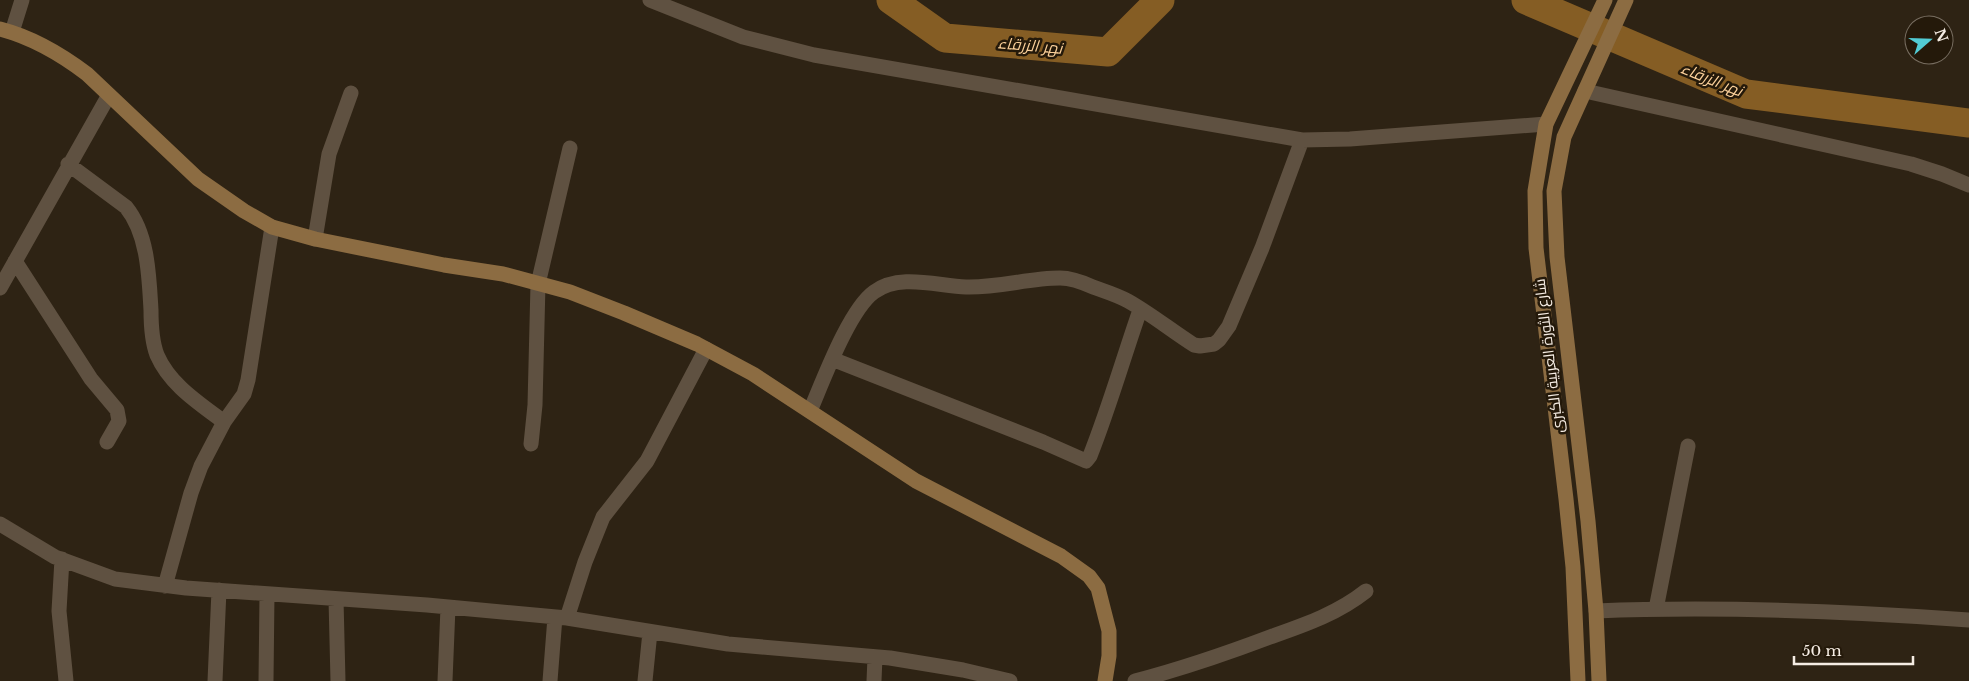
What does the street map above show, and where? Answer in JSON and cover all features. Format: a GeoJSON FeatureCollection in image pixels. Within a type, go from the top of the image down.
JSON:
{"type":"FeatureCollection","features":[{"type":"Feature","properties":{"kind":"main road","name":"شارع الثورة العربية الكبرى"},"geometry":{"type":"LineString","coordinates":[[1578,681],[1573,567],[1536,240],[1535,190],[1546,124],[1605,0]]}},
{"type":"Feature","properties":{"kind":"main road","name":"شارع الثورة العربية الكبرى"},"geometry":{"type":"LineString","coordinates":[[1599,681],[1596,611],[1579,436],[1556,257],[1554,191],[1564,137],[1626,0]]}},
{"type":"Feature","properties":{"kind":"main road"},"geometry":{"type":"LineString","coordinates":[[6,30],[69,61],[109,95],[198,179],[244,211],[272,226],[315,239],[444,265],[503,274],[570,292],[624,313],[706,348],[753,374],[831,427],[916,481],[1061,556],[1089,576],[1098,588],[1109,631],[1109,656],[1105,681]]}},
{"type":"Feature","properties":{"kind":"street"},"geometry":{"type":"LineString","coordinates":[[6,30],[22,0]]}},
{"type":"Feature","properties":{"kind":"street"},"geometry":{"type":"LineString","coordinates":[[650,0],[743,36],[814,55],[1302,140],[1350,139],[1546,124]]}},
{"type":"Feature","properties":{"kind":"street"},"geometry":{"type":"LineString","coordinates":[[1585,91],[1911,164],[1969,185]]}},
{"type":"Feature","properties":{"kind":"street"},"geometry":{"type":"LineString","coordinates":[[315,239],[329,154],[351,92]]}},
{"type":"Feature","properties":{"kind":"street"},"geometry":{"type":"LineString","coordinates":[[0,288],[68,164],[109,95]]}},
{"type":"Feature","properties":{"kind":"street"},"geometry":{"type":"LineString","coordinates":[[810,411],[832,359],[862,304],[873,292],[891,284],[911,282],[965,287],[989,287],[1020,281],[1062,278],[1076,280],[1128,302],[1194,345],[1208,346],[1219,340],[1229,326],[1262,248],[1302,140]]}},
{"type":"Feature","properties":{"kind":"street"},"geometry":{"type":"LineString","coordinates":[[531,444],[535,405],[538,284],[570,148]]}},
{"type":"Feature","properties":{"kind":"street"},"geometry":{"type":"LineString","coordinates":[[68,164],[126,207],[133,216],[141,231],[150,286],[151,319],[156,354],[175,383],[224,422]]}},
{"type":"Feature","properties":{"kind":"street"},"geometry":{"type":"LineString","coordinates":[[165,586],[197,475],[210,446],[244,394],[248,380],[272,226]]}},
{"type":"Feature","properties":{"kind":"street"},"geometry":{"type":"LineString","coordinates":[[15,261],[92,379],[117,410],[119,421],[107,442]]}},
{"type":"Feature","properties":{"kind":"street"},"geometry":{"type":"LineString","coordinates":[[832,359],[1086,461],[1090,456],[1113,395],[1121,363],[1140,310]]}},
{"type":"Feature","properties":{"kind":"street"},"geometry":{"type":"LineString","coordinates":[[550,681],[561,617],[603,517],[647,461],[706,348]]}},
{"type":"Feature","properties":{"kind":"street"},"geometry":{"type":"LineString","coordinates":[[1656,609],[1688,446]]}},
{"type":"Feature","properties":{"kind":"street"},"geometry":{"type":"LineString","coordinates":[[0,524],[62,560],[115,579],[165,586],[561,617],[650,632],[774,649],[875,657],[963,670],[1010,681]]}},
{"type":"Feature","properties":{"kind":"street"},"geometry":{"type":"LineString","coordinates":[[62,560],[59,611],[66,681]]}},
{"type":"Feature","properties":{"kind":"street"},"geometry":{"type":"LineString","coordinates":[[215,681],[219,590]]}},
{"type":"Feature","properties":{"kind":"street"},"geometry":{"type":"LineString","coordinates":[[1134,681],[1236,651],[1303,626],[1340,610],[1366,591]]}},
{"type":"Feature","properties":{"kind":"street"},"geometry":{"type":"LineString","coordinates":[[266,681],[268,594]]}},
{"type":"Feature","properties":{"kind":"street"},"geometry":{"type":"LineString","coordinates":[[336,599],[338,681]]}},
{"type":"Feature","properties":{"kind":"street"},"geometry":{"type":"LineString","coordinates":[[445,681],[448,607]]}},
{"type":"Feature","properties":{"kind":"street"},"geometry":{"type":"LineString","coordinates":[[1596,611],[1656,609],[1759,610],[1904,615],[1969,620]]}},
{"type":"Feature","properties":{"kind":"street"},"geometry":{"type":"LineString","coordinates":[[645,681],[650,632]]}},
{"type":"Feature","properties":{"kind":"street"},"geometry":{"type":"LineString","coordinates":[[874,681],[875,657]]}},
{"type":"Feature","properties":{"kind":"waterway","name":"نهر الزرقاء"},"geometry":{"type":"LineString","coordinates":[[891,0],[945,38],[1108,52],[1160,0]]}},
{"type":"Feature","properties":{"kind":"waterway","name":"نهر الزرقاء"},"geometry":{"type":"LineString","coordinates":[[1526,0],[1746,94],[1969,123]]}}]}
